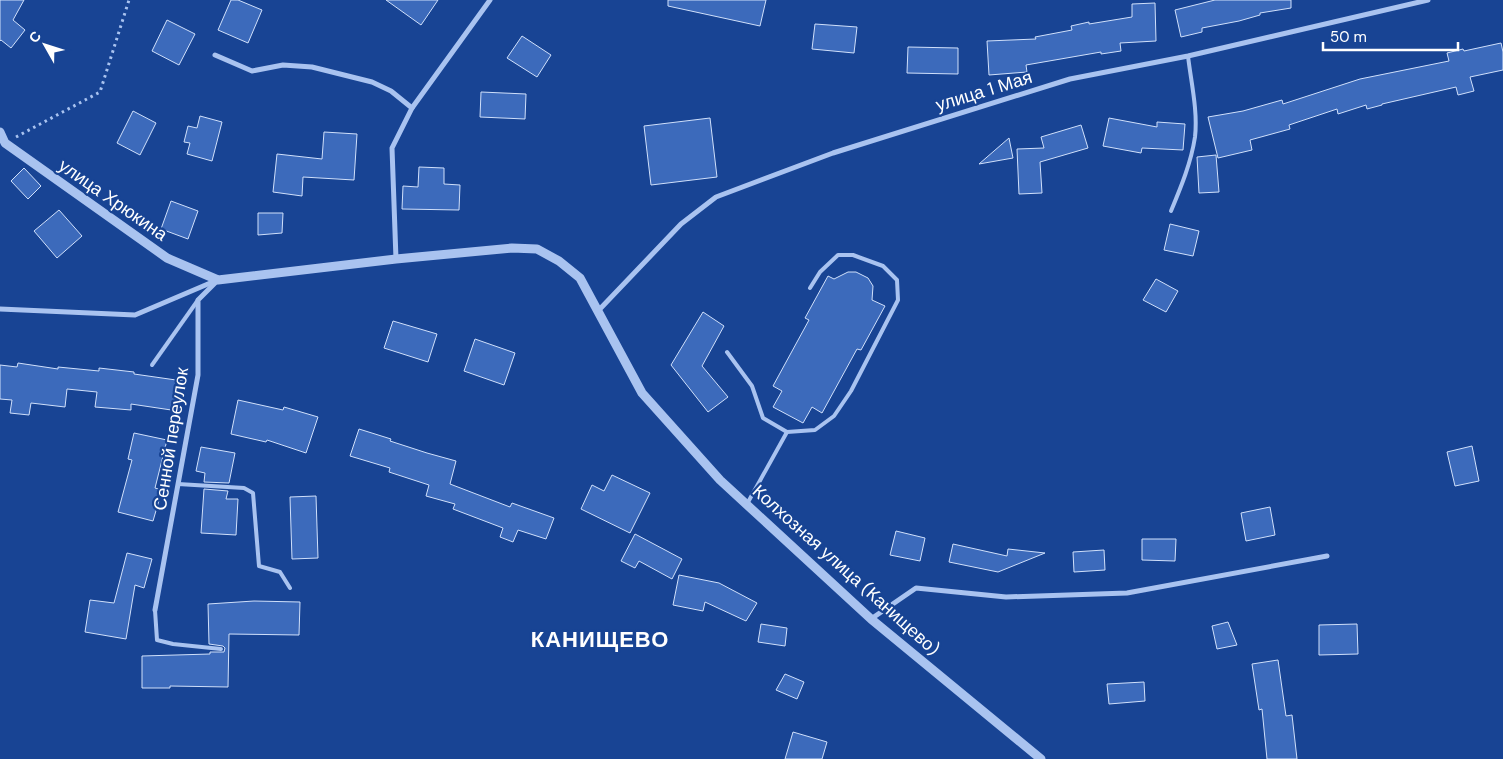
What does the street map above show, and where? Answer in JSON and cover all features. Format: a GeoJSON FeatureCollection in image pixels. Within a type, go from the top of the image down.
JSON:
{"type":"FeatureCollection","features":[{"type":"Feature","properties":{"kind":"street"},"geometry":{"type":"LineString","coordinates":[[396,259],[392,148],[412,108],[490,0]]}},
{"type":"Feature","properties":{"kind":"street","name":"улица 1 Мая"},"geometry":{"type":"LineString","coordinates":[[597,311],[681,224],[716,197],[834,153],[1070,79],[1188,56],[1428,0]]}},
{"type":"Feature","properties":{"kind":"street"},"geometry":{"type":"LineString","coordinates":[[215,55],[252,72],[283,65],[312,67],[372,82],[391,91],[412,108]]}},
{"type":"Feature","properties":{"kind":"street","name":"улица Хрюкина"},"geometry":{"type":"LineString","coordinates":[[0,132],[2,146],[168,258],[218,280]]}},
{"type":"Feature","properties":{"kind":"street","name":"Колхозная улица (Канищево)"},"geometry":{"type":"LineString","coordinates":[[218,280],[396,259],[512,248],[537,249],[560,261],[580,278],[642,393],[720,480],[872,618],[1041,759]]}},
{"type":"Feature","properties":{"kind":"street"},"geometry":{"type":"LineString","coordinates":[[198,300],[218,280]]}},
{"type":"Feature","properties":{"kind":"street"},"geometry":{"type":"LineString","coordinates":[[0,310],[135,315],[218,280]]}},
{"type":"Feature","properties":{"kind":"street","name":"Сенной переулок"},"geometry":{"type":"LineString","coordinates":[[155,610],[198,375],[198,300]]}},
{"type":"Feature","properties":{"kind":"street"},"geometry":{"type":"LineString","coordinates":[[872,618],[916,588],[1006,597],[1128,593],[1327,556]]}},
{"type":"Feature","properties":{"kind":"lane"},"geometry":{"type":"LineString","coordinates":[[1171,211],[1188,168],[1195,136],[1195,108],[1188,56]]}},
{"type":"Feature","properties":{"kind":"lane"},"geometry":{"type":"LineString","coordinates":[[726,352],[752,386],[763,418],[787,432],[815,430],[834,416],[851,391],[898,300],[897,280],[883,266],[853,255],[838,255],[820,272],[810,288]]}},
{"type":"Feature","properties":{"kind":"lane"},"geometry":{"type":"LineString","coordinates":[[152,365],[198,300]]}},
{"type":"Feature","properties":{"kind":"lane"},"geometry":{"type":"LineString","coordinates":[[747,504],[787,432]]}},
{"type":"Feature","properties":{"kind":"lane"},"geometry":{"type":"LineString","coordinates":[[178,484],[244,488],[253,494],[258,566],[280,572],[290,588]]}},
{"type":"Feature","properties":{"kind":"lane"},"geometry":{"type":"LineString","coordinates":[[155,610],[157,640],[173,644],[221,649]]}},
{"type":"Feature","properties":{"kind":"path"},"geometry":{"type":"LineString","coordinates":[[2,146],[100,92],[129,0]]}},
{"type":"Feature","properties":{"kind":"building"},"geometry":{"type":"Polygon","coordinates":[[[0,0],[24,0],[13,20],[25,30],[11,48],[0,41],[0,0]]]}},
{"type":"Feature","properties":{"kind":"building"},"geometry":{"type":"Polygon","coordinates":[[[231,0],[238,0],[262,10],[248,43],[218,30],[231,0]]]}},
{"type":"Feature","properties":{"kind":"building"},"geometry":{"type":"Polygon","coordinates":[[[386,0],[438,0],[421,25],[386,0]]]}},
{"type":"Feature","properties":{"kind":"building"},"geometry":{"type":"Polygon","coordinates":[[[668,0],[766,0],[760,26],[668,6],[668,0]]]}},
{"type":"Feature","properties":{"kind":"building"},"geometry":{"type":"Polygon","coordinates":[[[1215,0],[1291,0],[1291,8],[1260,13],[1260,15],[1239,21],[1202,28],[1202,32],[1181,37],[1175,10],[1215,0]]]}},
{"type":"Feature","properties":{"kind":"building"},"geometry":{"type":"Polygon","coordinates":[[[1155,3],[1156,41],[1120,43],[1121,51],[1101,54],[1101,52],[1026,65],[1027,72],[989,75],[987,41],[1036,39],[1035,37],[1072,30],[1071,26],[1132,17],[1132,4],[1155,3]]]}},
{"type":"Feature","properties":{"kind":"building"},"geometry":{"type":"Polygon","coordinates":[[[167,20],[195,34],[179,65],[152,51],[167,20]]]}},
{"type":"Feature","properties":{"kind":"building"},"geometry":{"type":"Polygon","coordinates":[[[815,24],[857,27],[854,53],[812,49],[815,24]]]}},
{"type":"Feature","properties":{"kind":"building"},"geometry":{"type":"Polygon","coordinates":[[[522,36],[551,55],[537,77],[507,58],[522,36]]]}},
{"type":"Feature","properties":{"kind":"building"},"geometry":{"type":"Polygon","coordinates":[[[1501,43],[1503,70],[1470,77],[1474,91],[1458,95],[1456,87],[1367,109],[1366,105],[1338,114],[1337,109],[1289,125],[1290,129],[1250,140],[1252,150],[1218,158],[1208,117],[1243,111],[1282,100],[1283,104],[1360,79],[1449,61],[1447,53],[1501,43]]]}},
{"type":"Feature","properties":{"kind":"building"},"geometry":{"type":"Polygon","coordinates":[[[908,47],[958,48],[958,74],[907,73],[908,47]]]}},
{"type":"Feature","properties":{"kind":"building"},"geometry":{"type":"Polygon","coordinates":[[[481,92],[526,94],[525,119],[480,117],[481,92]]]}},
{"type":"Feature","properties":{"kind":"building"},"geometry":{"type":"Polygon","coordinates":[[[133,111],[156,123],[140,155],[117,143],[133,111]]]}},
{"type":"Feature","properties":{"kind":"building"},"geometry":{"type":"Polygon","coordinates":[[[200,116],[222,122],[212,161],[187,154],[190,143],[184,142],[188,126],[197,128],[200,116]]]}},
{"type":"Feature","properties":{"kind":"building"},"geometry":{"type":"Polygon","coordinates":[[[710,118],[717,177],[651,185],[644,126],[710,118]]]}},
{"type":"Feature","properties":{"kind":"building"},"geometry":{"type":"Polygon","coordinates":[[[1109,118],[1157,127],[1157,122],[1185,124],[1183,150],[1142,148],[1141,153],[1103,146],[1109,118]]]}},
{"type":"Feature","properties":{"kind":"building"},"geometry":{"type":"Polygon","coordinates":[[[1081,125],[1088,148],[1040,162],[1042,193],[1019,194],[1017,149],[1044,148],[1041,137],[1081,125]]]}},
{"type":"Feature","properties":{"kind":"building"},"geometry":{"type":"Polygon","coordinates":[[[324,132],[357,134],[354,180],[303,177],[302,196],[273,192],[277,154],[322,159],[324,132]]]}},
{"type":"Feature","properties":{"kind":"building"},"geometry":{"type":"Polygon","coordinates":[[[1009,138],[1013,158],[979,164],[1009,138]]]}},
{"type":"Feature","properties":{"kind":"building"},"geometry":{"type":"Polygon","coordinates":[[[1216,155],[1219,192],[1199,193],[1197,157],[1216,155]]]}},
{"type":"Feature","properties":{"kind":"building"},"geometry":{"type":"Polygon","coordinates":[[[419,167],[444,168],[444,184],[460,185],[459,210],[402,209],[403,186],[418,187],[419,167]]]}},
{"type":"Feature","properties":{"kind":"building"},"geometry":{"type":"Polygon","coordinates":[[[24,168],[41,186],[28,199],[11,181],[24,168]]]}},
{"type":"Feature","properties":{"kind":"building"},"geometry":{"type":"Polygon","coordinates":[[[171,201],[198,211],[188,239],[161,229],[171,201]]]}},
{"type":"Feature","properties":{"kind":"building"},"geometry":{"type":"Polygon","coordinates":[[[59,210],[82,236],[57,258],[34,231],[59,210]]]}},
{"type":"Feature","properties":{"kind":"building"},"geometry":{"type":"Polygon","coordinates":[[[258,213],[283,213],[282,233],[258,235],[258,213]]]}},
{"type":"Feature","properties":{"kind":"building"},"geometry":{"type":"Polygon","coordinates":[[[1170,224],[1199,231],[1193,256],[1164,250],[1170,224]]]}},
{"type":"Feature","properties":{"kind":"building"},"geometry":{"type":"Polygon","coordinates":[[[848,272],[856,272],[868,278],[873,286],[872,300],[885,306],[861,350],[857,349],[822,413],[812,407],[803,423],[773,407],[782,391],[773,386],[809,320],[805,318],[828,276],[834,279],[848,272]]]}},
{"type":"Feature","properties":{"kind":"building"},"geometry":{"type":"Polygon","coordinates":[[[1156,279],[1178,291],[1166,312],[1143,300],[1156,279]]]}},
{"type":"Feature","properties":{"kind":"building"},"geometry":{"type":"Polygon","coordinates":[[[703,312],[724,326],[702,366],[728,397],[708,412],[671,365],[703,312]]]}},
{"type":"Feature","properties":{"kind":"building"},"geometry":{"type":"Polygon","coordinates":[[[393,321],[437,334],[428,362],[384,348],[393,321]]]}},
{"type":"Feature","properties":{"kind":"building"},"geometry":{"type":"Polygon","coordinates":[[[475,339],[515,353],[504,385],[464,371],[475,339]]]}},
{"type":"Feature","properties":{"kind":"building"},"geometry":{"type":"Polygon","coordinates":[[[18,363],[58,369],[58,367],[99,371],[99,368],[183,381],[178,411],[131,404],[131,410],[95,407],[97,392],[67,389],[65,407],[31,403],[29,415],[10,413],[12,400],[0,399],[0,365],[17,367],[18,363]]]}},
{"type":"Feature","properties":{"kind":"building"},"geometry":{"type":"Polygon","coordinates":[[[238,400],[283,410],[284,407],[318,417],[306,453],[267,440],[266,442],[231,434],[238,400]]]}},
{"type":"Feature","properties":{"kind":"building"},"geometry":{"type":"Polygon","coordinates":[[[359,429],[391,439],[390,441],[456,461],[450,484],[510,507],[512,503],[554,518],[546,539],[518,530],[513,542],[500,537],[503,528],[453,509],[455,504],[426,496],[429,485],[389,472],[390,468],[350,456],[359,429]]]}},
{"type":"Feature","properties":{"kind":"building"},"geometry":{"type":"Polygon","coordinates":[[[134,433],[167,440],[155,488],[162,490],[153,521],[118,512],[132,460],[128,459],[134,433]]]}},
{"type":"Feature","properties":{"kind":"building"},"geometry":{"type":"Polygon","coordinates":[[[1472,446],[1479,481],[1455,486],[1447,452],[1472,446]]]}},
{"type":"Feature","properties":{"kind":"building"},"geometry":{"type":"Polygon","coordinates":[[[201,447],[235,453],[229,483],[204,482],[205,473],[196,471],[201,447]]]}},
{"type":"Feature","properties":{"kind":"building"},"geometry":{"type":"Polygon","coordinates":[[[612,475],[650,493],[630,533],[581,509],[592,485],[604,491],[612,475]]]}},
{"type":"Feature","properties":{"kind":"building"},"geometry":{"type":"Polygon","coordinates":[[[204,489],[228,491],[226,499],[238,499],[236,535],[201,533],[204,489]]]}},
{"type":"Feature","properties":{"kind":"building"},"geometry":{"type":"Polygon","coordinates":[[[316,496],[318,558],[292,559],[290,497],[316,496]]]}},
{"type":"Feature","properties":{"kind":"building"},"geometry":{"type":"Polygon","coordinates":[[[1270,507],[1275,535],[1246,541],[1241,513],[1270,507]]]}},
{"type":"Feature","properties":{"kind":"building"},"geometry":{"type":"Polygon","coordinates":[[[896,531],[925,538],[920,561],[890,555],[896,531]]]}},
{"type":"Feature","properties":{"kind":"building"},"geometry":{"type":"Polygon","coordinates":[[[635,534],[682,559],[672,579],[639,561],[635,568],[621,561],[635,534]]]}},
{"type":"Feature","properties":{"kind":"building"},"geometry":{"type":"Polygon","coordinates":[[[1142,539],[1176,539],[1175,561],[1142,560],[1142,539]]]}},
{"type":"Feature","properties":{"kind":"building"},"geometry":{"type":"Polygon","coordinates":[[[953,544],[1007,556],[1008,549],[1045,553],[998,572],[949,562],[953,544]]]}},
{"type":"Feature","properties":{"kind":"building"},"geometry":{"type":"Polygon","coordinates":[[[1104,550],[1105,570],[1074,572],[1073,552],[1104,550]]]}},
{"type":"Feature","properties":{"kind":"building"},"geometry":{"type":"Polygon","coordinates":[[[127,553],[152,559],[144,588],[135,585],[126,639],[85,632],[90,600],[114,603],[127,553]]]}},
{"type":"Feature","properties":{"kind":"building"},"geometry":{"type":"Polygon","coordinates":[[[679,575],[719,583],[757,603],[746,621],[705,602],[703,611],[673,605],[679,575]]]}},
{"type":"Feature","properties":{"kind":"building"},"geometry":{"type":"Polygon","coordinates":[[[254,601],[300,602],[299,635],[229,634],[228,687],[170,686],[170,688],[142,688],[142,656],[224,652],[225,648],[223,646],[209,644],[208,604],[254,601]]]}},
{"type":"Feature","properties":{"kind":"building"},"geometry":{"type":"Polygon","coordinates":[[[1228,622],[1237,645],[1217,649],[1212,626],[1228,622]]]}},
{"type":"Feature","properties":{"kind":"building"},"geometry":{"type":"Polygon","coordinates":[[[761,624],[787,628],[785,646],[758,642],[761,624]]]}},
{"type":"Feature","properties":{"kind":"building"},"geometry":{"type":"Polygon","coordinates":[[[1357,624],[1358,654],[1319,655],[1319,625],[1357,624]]]}},
{"type":"Feature","properties":{"kind":"building"},"geometry":{"type":"Polygon","coordinates":[[[1278,660],[1286,716],[1292,715],[1297,759],[1267,759],[1262,709],[1259,710],[1252,664],[1278,660]]]}},
{"type":"Feature","properties":{"kind":"building"},"geometry":{"type":"Polygon","coordinates":[[[785,674],[804,682],[797,699],[776,690],[785,674]]]}},
{"type":"Feature","properties":{"kind":"building"},"geometry":{"type":"Polygon","coordinates":[[[1144,682],[1145,701],[1109,704],[1107,684],[1144,682]]]}},
{"type":"Feature","properties":{"kind":"building"},"geometry":{"type":"Polygon","coordinates":[[[793,732],[827,742],[822,759],[785,759],[793,732]]]}},
{"type":"Feature","properties":{"kind":"district","name":"КАНИЩЕВО"},"geometry":{"type":"Point","coordinates":[600,639]}}]}
